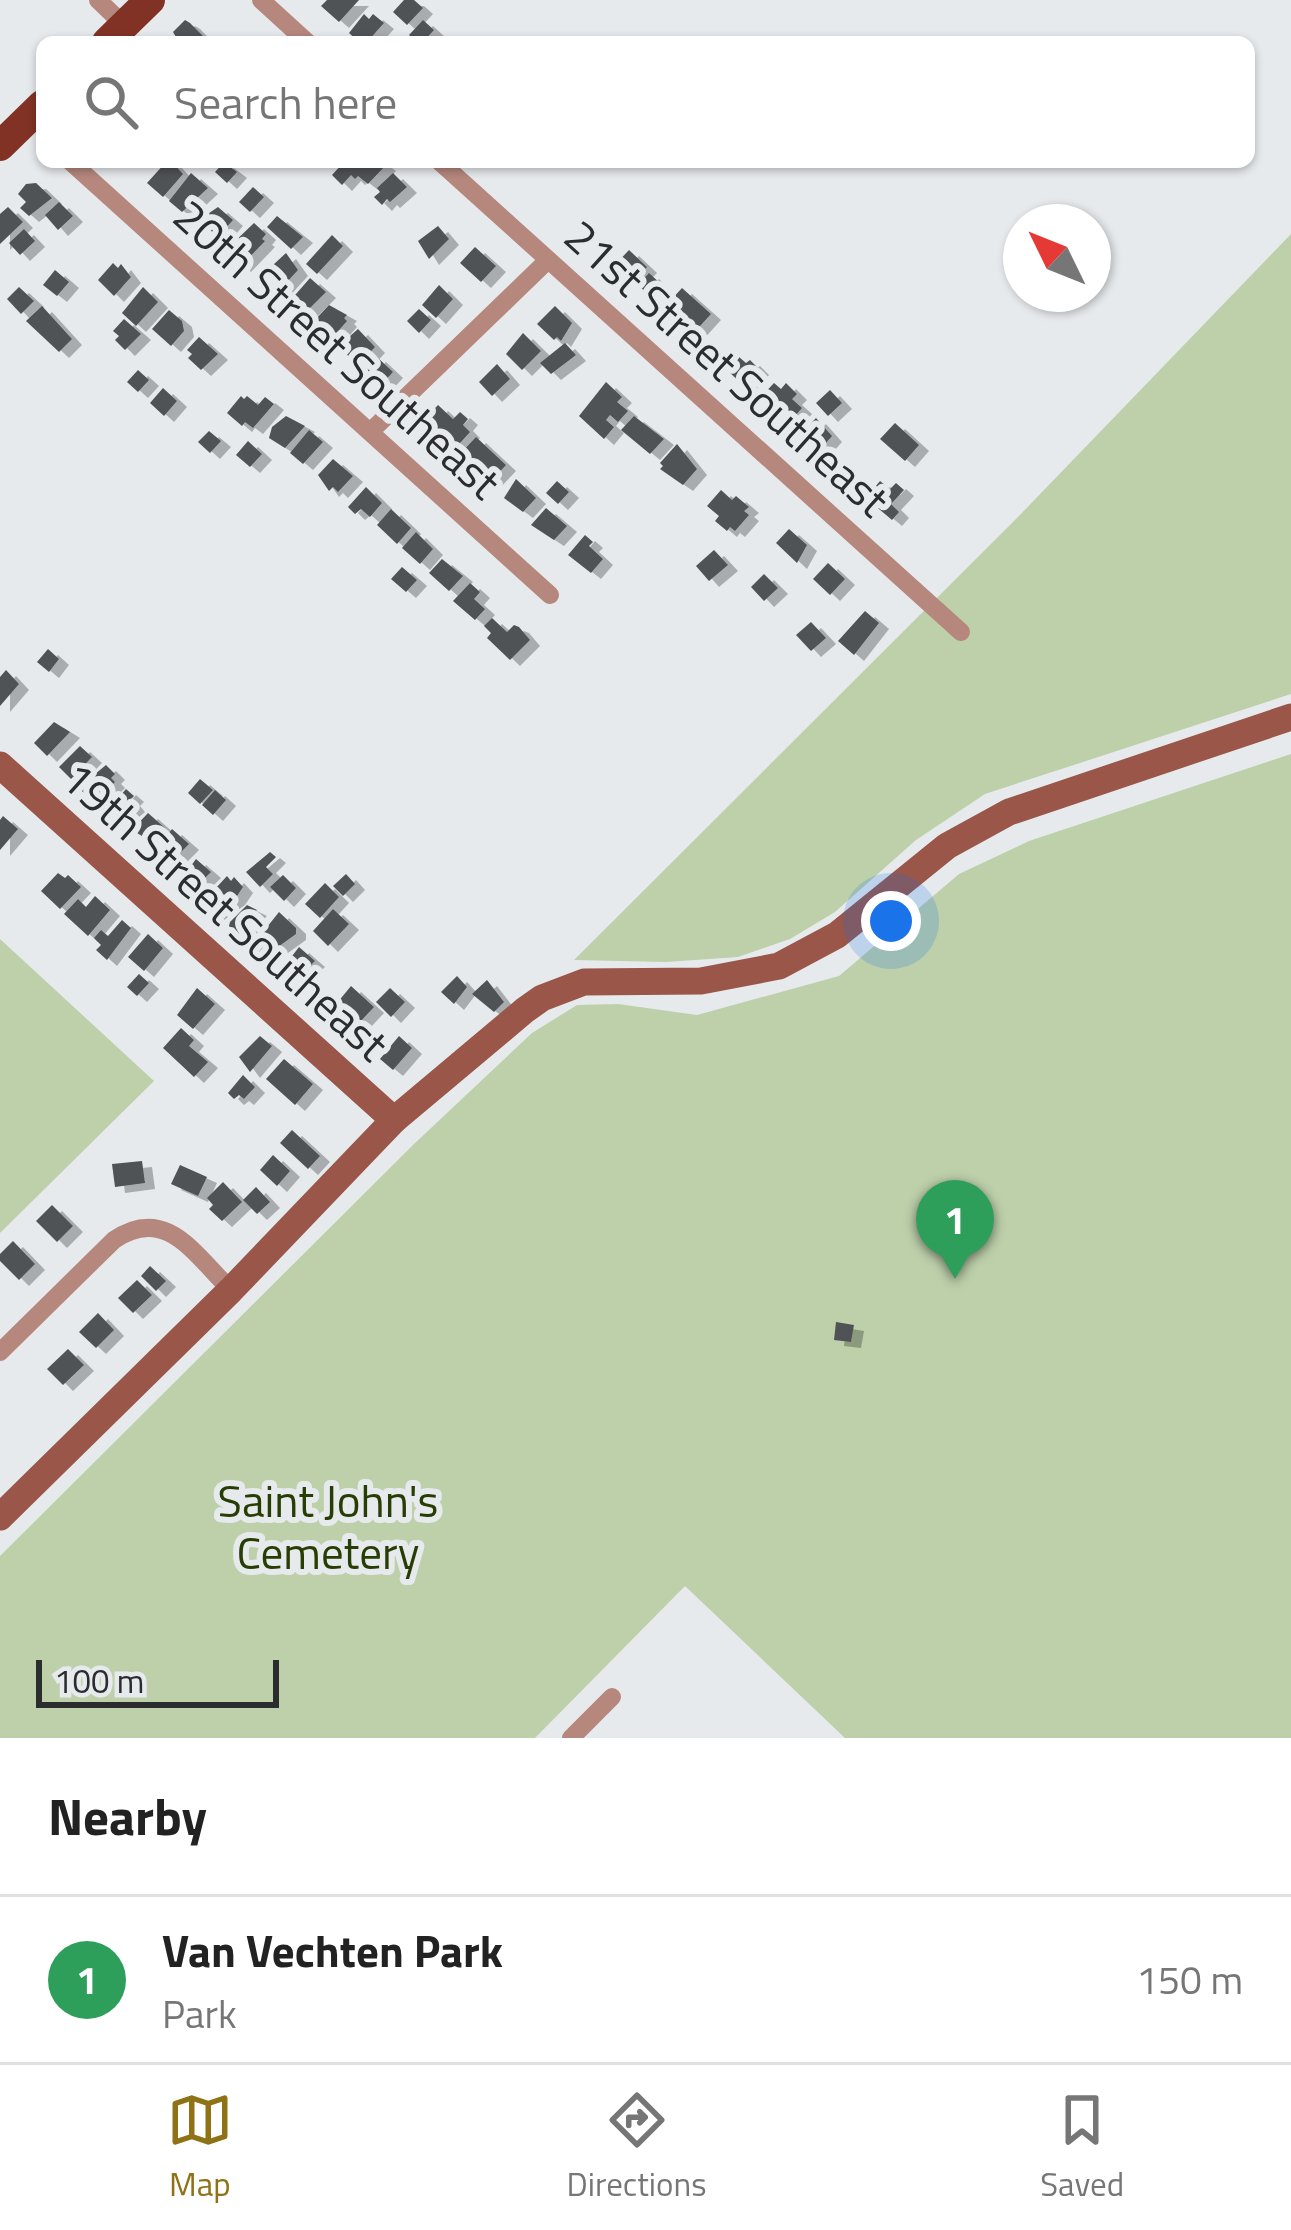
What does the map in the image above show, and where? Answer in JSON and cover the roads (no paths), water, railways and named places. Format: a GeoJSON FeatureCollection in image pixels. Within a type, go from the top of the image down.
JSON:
{"type":"FeatureCollection","features":[{"type":"Feature","properties":{"kind":"main road"},"geometry":{"type":"LineString","coordinates":[[116,34],[150,0]]}},
{"type":"Feature","properties":{"kind":"main road"},"geometry":{"type":"LineString","coordinates":[[0,146],[36,120]]}},
{"type":"Feature","properties":{"kind":"main road"},"geometry":{"type":"LineString","coordinates":[[0,1517],[231,1290],[394,1120],[525,1010],[564,988],[605,979],[728,979],[779,966],[837,935],[921,865],[976,827],[1291,717]]}},
{"type":"Feature","properties":{"kind":"main road","name":"19th Street Southeast"},"geometry":{"type":"LineString","coordinates":[[0,765],[394,1120]]}},
{"type":"Feature","properties":{"kind":"street"},"geometry":{"type":"LineString","coordinates":[[98,0],[116,34]]}},
{"type":"Feature","properties":{"kind":"street"},"geometry":{"type":"LineString","coordinates":[[261,0],[300,36]]}},
{"type":"Feature","properties":{"kind":"street","name":"20th Street Southeast"},"geometry":{"type":"LineString","coordinates":[[78,168],[550,595]]}},
{"type":"Feature","properties":{"kind":"street","name":"21st Street Southeast"},"geometry":{"type":"LineString","coordinates":[[447,168],[961,632]]}},
{"type":"Feature","properties":{"kind":"street"},"geometry":{"type":"LineString","coordinates":[[370,432],[548,260]]}},
{"type":"Feature","properties":{"kind":"street"},"geometry":{"type":"LineString","coordinates":[[0,1352],[131,1228],[152,1226],[171,1232],[231,1290]]}},
{"type":"Feature","properties":{"kind":"street"},"geometry":{"type":"LineString","coordinates":[[571,1738],[613,1696]]}},
{"type":"Feature","properties":{"kind":"place","name":"Van Vechten Park"},"geometry":{"type":"Point","coordinates":[955,1279]}},
{"type":"Feature","properties":{"kind":"park label","name":"Saint John's Cemetery"},"geometry":{"type":"Point","coordinates":[328,1527]}}]}
